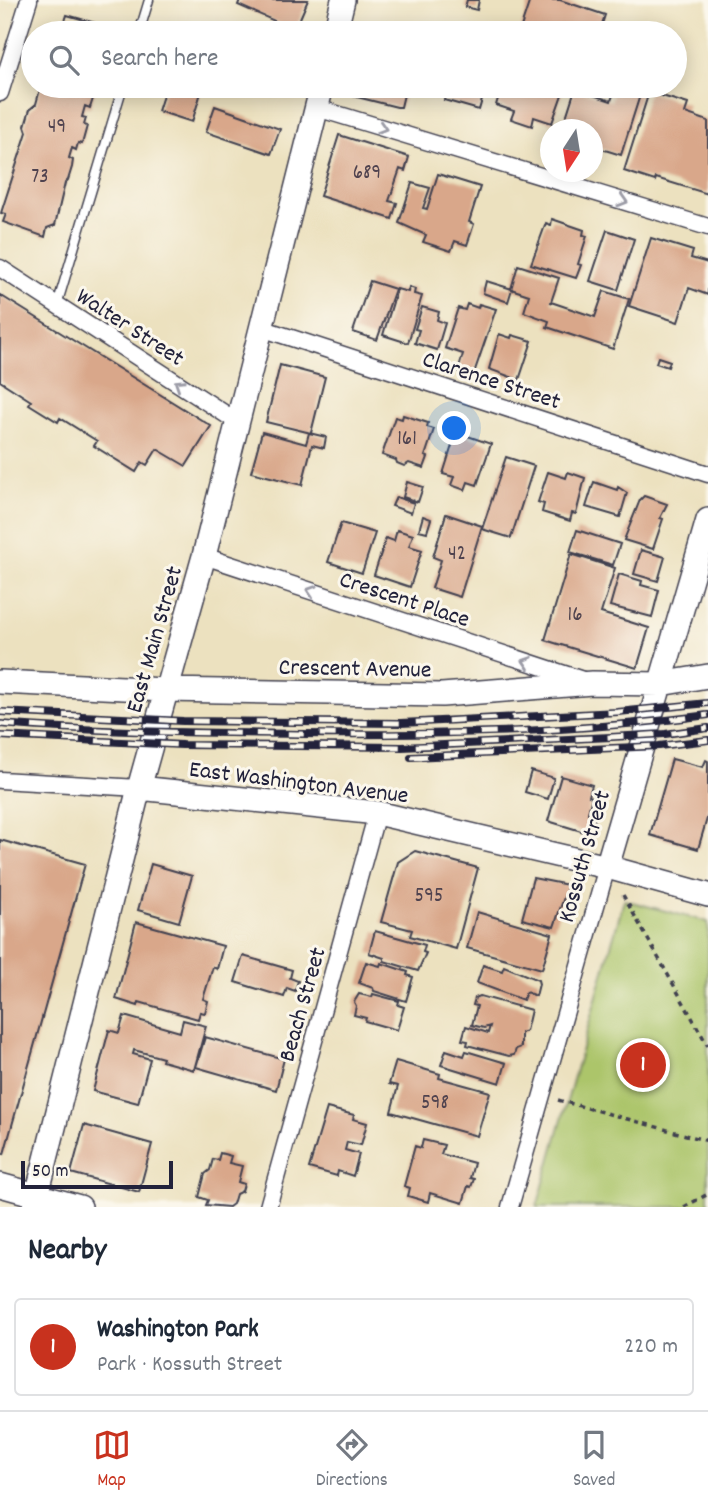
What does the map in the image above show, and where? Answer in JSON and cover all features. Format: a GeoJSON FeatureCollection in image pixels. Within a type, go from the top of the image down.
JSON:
{"type":"FeatureCollection","features":[{"type":"Feature","properties":{"kind":"main road"},"geometry":{"type":"LineString","coordinates":[[338,21],[343,0]]}},
{"type":"Feature","properties":{"kind":"main road","name":"East Main Street"},"geometry":{"type":"LineString","coordinates":[[35,1201],[139,788],[204,556],[320,98]]}},
{"type":"Feature","properties":{"kind":"main road","name":"Kossuth Street"},"geometry":{"type":"LineString","coordinates":[[604,878],[708,520]]}},
{"type":"Feature","properties":{"kind":"main road","name":"Crescent Avenue"},"geometry":{"type":"LineString","coordinates":[[0,682],[165,690],[442,695],[592,683],[660,684],[708,676]]}},
{"type":"Feature","properties":{"kind":"main road","name":"East Washington Avenue"},"geometry":{"type":"LineString","coordinates":[[139,788],[377,813],[604,878],[708,895]]}},
{"type":"Feature","properties":{"kind":"main road"},"geometry":{"type":"LineString","coordinates":[[0,1185],[35,1201],[80,1207]]}},
{"type":"Feature","properties":{"kind":"street"},"geometry":{"type":"LineString","coordinates":[[22,21],[29,0]]}},
{"type":"Feature","properties":{"kind":"street"},"geometry":{"type":"LineString","coordinates":[[0,93],[21,26]]}},
{"type":"Feature","properties":{"kind":"street"},"geometry":{"type":"LineString","coordinates":[[323,98],[708,228]]}},
{"type":"Feature","properties":{"kind":"street","name":"Walter Street"},"geometry":{"type":"LineString","coordinates":[[0,268],[236,421]]}},
{"type":"Feature","properties":{"kind":"street","name":"Clarence Street"},"geometry":{"type":"LineString","coordinates":[[261,328],[708,474]]}},
{"type":"Feature","properties":{"kind":"street","name":"Crescent Place"},"geometry":{"type":"LineString","coordinates":[[204,556],[592,683]]}},
{"type":"Feature","properties":{"kind":"street","name":"East Washington Avenue"},"geometry":{"type":"LineString","coordinates":[[0,780],[139,788]]}},
{"type":"Feature","properties":{"kind":"street","name":"Beach Street"},"geometry":{"type":"LineString","coordinates":[[268,1207],[377,813]]}},
{"type":"Feature","properties":{"kind":"street","name":"Kossuth Street"},"geometry":{"type":"LineString","coordinates":[[510,1207],[604,878]]}},
{"type":"Feature","properties":{"kind":"lane"},"geometry":{"type":"LineString","coordinates":[[143,21],[149,0]]}},
{"type":"Feature","properties":{"kind":"lane"},"geometry":{"type":"LineString","coordinates":[[57,305],[119,98]]}},
{"type":"Feature","properties":{"kind":"path"},"geometry":{"type":"LineString","coordinates":[[604,878],[622,893],[708,1046]]}},
{"type":"Feature","properties":{"kind":"path"},"geometry":{"type":"LineString","coordinates":[[542,1095],[708,1141]]}},
{"type":"Feature","properties":{"kind":"path"},"geometry":{"type":"LineString","coordinates":[[684,1207],[708,1194]]}},
{"type":"Feature","properties":{"kind":"green space"},"geometry":{"type":"Polygon","coordinates":[[[624,900],[708,922],[708,1207],[537,1207],[624,900]]]}},
{"type":"Feature","properties":{"kind":"building"},"geometry":{"type":"Polygon","coordinates":[[[240,0],[308,0],[299,21],[274,21],[238,5],[240,0]]]}},
{"type":"Feature","properties":{"kind":"building"},"geometry":{"type":"Polygon","coordinates":[[[467,0],[479,0],[477,10],[465,7],[467,0]]]}},
{"type":"Feature","properties":{"kind":"building"},"geometry":{"type":"Polygon","coordinates":[[[530,0],[560,0],[605,15],[603,21],[523,21],[530,0]]]}},
{"type":"Feature","properties":{"kind":"building"},"geometry":{"type":"Polygon","coordinates":[[[67,15],[88,21],[65,21],[67,15]]]}},
{"type":"Feature","properties":{"kind":"building"},"geometry":{"type":"Polygon","coordinates":[[[38,98],[93,98],[90,108],[85,106],[82,117],[86,118],[84,125],[87,126],[82,144],[78,143],[76,150],[72,148],[69,158],[73,160],[72,167],[65,183],[55,225],[47,228],[45,237],[3,222],[6,214],[1,213],[27,132],[25,126],[30,109],[38,98]]]}},
{"type":"Feature","properties":{"kind":"building"},"geometry":{"type":"Polygon","coordinates":[[[162,98],[199,98],[192,122],[158,111],[162,98]]]}},
{"type":"Feature","properties":{"kind":"building"},"geometry":{"type":"Polygon","coordinates":[[[361,98],[403,98],[401,107],[361,98]]]}},
{"type":"Feature","properties":{"kind":"building"},"geometry":{"type":"Polygon","coordinates":[[[445,98],[482,98],[479,110],[445,98]]]}},
{"type":"Feature","properties":{"kind":"building"},"geometry":{"type":"Polygon","coordinates":[[[498,98],[561,98],[553,119],[534,117],[532,126],[511,119],[514,111],[496,105],[498,98]]]}},
{"type":"Feature","properties":{"kind":"building"},"geometry":{"type":"Polygon","coordinates":[[[572,98],[602,98],[611,101],[612,98],[639,98],[621,155],[603,149],[603,119],[565,119],[572,98]]]}},
{"type":"Feature","properties":{"kind":"building"},"geometry":{"type":"Polygon","coordinates":[[[647,98],[668,98],[688,104],[685,113],[708,121],[708,194],[624,171],[647,98]]]}},
{"type":"Feature","properties":{"kind":"building"},"geometry":{"type":"Polygon","coordinates":[[[215,106],[280,129],[271,154],[206,132],[215,106]]]}},
{"type":"Feature","properties":{"kind":"building"},"geometry":{"type":"Polygon","coordinates":[[[339,135],[409,157],[405,171],[400,169],[389,201],[397,203],[392,219],[320,196],[339,135]]]}},
{"type":"Feature","properties":{"kind":"building"},"geometry":{"type":"Polygon","coordinates":[[[438,174],[480,187],[469,222],[474,224],[467,245],[455,241],[451,251],[423,242],[426,235],[399,223],[412,183],[430,188],[423,208],[427,209],[438,174]]]}},
{"type":"Feature","properties":{"kind":"building"},"geometry":{"type":"Polygon","coordinates":[[[552,219],[584,230],[583,235],[587,236],[576,278],[531,264],[546,223],[551,225],[552,219]]]}},
{"type":"Feature","properties":{"kind":"building"},"geometry":{"type":"Polygon","coordinates":[[[607,230],[634,239],[618,290],[590,281],[607,230]]]}},
{"type":"Feature","properties":{"kind":"building"},"geometry":{"type":"Polygon","coordinates":[[[651,238],[693,251],[691,258],[708,263],[708,295],[689,288],[678,322],[629,306],[651,238]]]}},
{"type":"Feature","properties":{"kind":"building"},"geometry":{"type":"Polygon","coordinates":[[[518,265],[559,278],[551,302],[595,317],[604,291],[629,299],[613,349],[547,327],[549,321],[524,312],[529,295],[511,289],[518,265]]]}},
{"type":"Feature","properties":{"kind":"building"},"geometry":{"type":"Polygon","coordinates":[[[370,281],[395,289],[377,340],[353,332],[370,281]]]}},
{"type":"Feature","properties":{"kind":"building"},"geometry":{"type":"Polygon","coordinates":[[[486,281],[512,289],[508,302],[483,293],[486,281]]]}},
{"type":"Feature","properties":{"kind":"building"},"geometry":{"type":"Polygon","coordinates":[[[409,287],[415,289],[414,294],[422,296],[408,343],[383,335],[397,289],[408,292],[409,287]]]}},
{"type":"Feature","properties":{"kind":"building"},"geometry":{"type":"Polygon","coordinates":[[[0,295],[211,426],[186,466],[157,449],[147,465],[142,462],[136,472],[94,446],[97,441],[60,418],[58,422],[0,381],[0,295]]]}},
{"type":"Feature","properties":{"kind":"building"},"geometry":{"type":"Polygon","coordinates":[[[467,304],[496,309],[473,376],[458,371],[463,354],[445,348],[458,308],[465,310],[467,304]]]}},
{"type":"Feature","properties":{"kind":"building"},"geometry":{"type":"Polygon","coordinates":[[[422,307],[439,312],[437,320],[445,323],[437,350],[415,343],[419,330],[415,329],[422,307]]]}},
{"type":"Feature","properties":{"kind":"building"},"geometry":{"type":"Polygon","coordinates":[[[499,334],[532,341],[519,380],[489,369],[499,334]]]}},
{"type":"Feature","properties":{"kind":"building"},"geometry":{"type":"Polygon","coordinates":[[[658,357],[670,361],[668,367],[656,363],[658,357]]]}},
{"type":"Feature","properties":{"kind":"building"},"geometry":{"type":"Polygon","coordinates":[[[280,365],[325,377],[311,433],[266,422],[280,365]]]}},
{"type":"Feature","properties":{"kind":"building"},"geometry":{"type":"Polygon","coordinates":[[[403,415],[428,423],[427,427],[434,429],[424,468],[409,463],[404,466],[382,455],[395,417],[402,419],[403,415]]]}},
{"type":"Feature","properties":{"kind":"building"},"geometry":{"type":"Polygon","coordinates":[[[262,432],[306,444],[309,433],[326,437],[324,448],[312,445],[302,485],[251,472],[262,432]]]}},
{"type":"Feature","properties":{"kind":"building"},"geometry":{"type":"Polygon","coordinates":[[[462,434],[491,444],[477,485],[468,482],[465,490],[451,485],[454,477],[443,474],[455,436],[460,438],[462,434]]]}},
{"type":"Feature","properties":{"kind":"building"},"geometry":{"type":"Polygon","coordinates":[[[506,457],[534,466],[511,538],[482,529],[506,457]]]}},
{"type":"Feature","properties":{"kind":"building"},"geometry":{"type":"Polygon","coordinates":[[[548,472],[566,478],[568,472],[585,478],[576,514],[572,513],[570,521],[542,512],[544,504],[538,502],[548,472]]]}},
{"type":"Feature","properties":{"kind":"building"},"geometry":{"type":"Polygon","coordinates":[[[407,482],[423,487],[418,502],[403,497],[407,482]]]}},
{"type":"Feature","properties":{"kind":"building"},"geometry":{"type":"Polygon","coordinates":[[[594,482],[617,490],[618,487],[627,493],[620,517],[586,507],[594,482]]]}},
{"type":"Feature","properties":{"kind":"building"},"geometry":{"type":"Polygon","coordinates":[[[644,496],[667,504],[660,518],[663,519],[653,549],[624,540],[644,496]]]}},
{"type":"Feature","properties":{"kind":"building"},"geometry":{"type":"Polygon","coordinates":[[[396,497],[414,503],[411,513],[392,506],[396,497]]]}},
{"type":"Feature","properties":{"kind":"building"},"geometry":{"type":"Polygon","coordinates":[[[446,514],[482,526],[460,597],[432,588],[441,560],[433,557],[446,514]]]}},
{"type":"Feature","properties":{"kind":"building"},"geometry":{"type":"Polygon","coordinates":[[[423,516],[431,519],[427,532],[419,530],[423,516]]]}},
{"type":"Feature","properties":{"kind":"building"},"geometry":{"type":"Polygon","coordinates":[[[341,523],[375,533],[362,573],[328,562],[341,523]]]}},
{"type":"Feature","properties":{"kind":"building"},"geometry":{"type":"Polygon","coordinates":[[[397,530],[413,535],[409,546],[422,550],[410,587],[374,575],[386,538],[394,541],[397,530]]]}},
{"type":"Feature","properties":{"kind":"building"},"geometry":{"type":"Polygon","coordinates":[[[577,530],[620,544],[613,565],[570,552],[577,530]]]}},
{"type":"Feature","properties":{"kind":"building"},"geometry":{"type":"Polygon","coordinates":[[[641,550],[665,557],[658,581],[634,574],[641,550]]]}},
{"type":"Feature","properties":{"kind":"building"},"geometry":{"type":"Polygon","coordinates":[[[571,554],[615,568],[601,613],[649,628],[637,668],[545,640],[571,554]]]}},
{"type":"Feature","properties":{"kind":"building"},"geometry":{"type":"Polygon","coordinates":[[[619,574],[659,590],[652,617],[610,606],[619,574]]]}},
{"type":"Feature","properties":{"kind":"building"},"geometry":{"type":"Polygon","coordinates":[[[672,759],[703,767],[706,760],[708,761],[708,815],[698,849],[650,835],[672,759]]]}},
{"type":"Feature","properties":{"kind":"building"},"geometry":{"type":"Polygon","coordinates":[[[531,771],[554,778],[548,799],[525,792],[531,771]]]}},
{"type":"Feature","properties":{"kind":"building"},"geometry":{"type":"Polygon","coordinates":[[[561,776],[592,785],[588,813],[596,815],[591,834],[548,821],[561,776]]]}},
{"type":"Feature","properties":{"kind":"building"},"geometry":{"type":"Polygon","coordinates":[[[0,840],[85,864],[4,1154],[0,1153],[0,840]]]}},
{"type":"Feature","properties":{"kind":"building"},"geometry":{"type":"Polygon","coordinates":[[[415,851],[478,868],[456,949],[410,936],[412,930],[381,922],[398,862],[415,851]]]}},
{"type":"Feature","properties":{"kind":"building"},"geometry":{"type":"Polygon","coordinates":[[[151,864],[192,876],[179,922],[138,910],[151,864]]]}},
{"type":"Feature","properties":{"kind":"building"},"geometry":{"type":"Polygon","coordinates":[[[533,878],[568,885],[554,927],[522,919],[533,878]]]}},
{"type":"Feature","properties":{"kind":"building"},"geometry":{"type":"Polygon","coordinates":[[[477,912],[552,934],[542,969],[467,948],[477,912]]]}},
{"type":"Feature","properties":{"kind":"building"},"geometry":{"type":"Polygon","coordinates":[[[136,922],[223,946],[217,969],[213,967],[203,999],[208,1001],[205,1013],[200,1012],[198,1019],[139,1002],[138,1006],[116,999],[136,922]]]}},
{"type":"Feature","properties":{"kind":"building"},"geometry":{"type":"Polygon","coordinates":[[[375,931],[425,945],[423,952],[426,953],[418,971],[384,961],[384,958],[369,953],[375,931]]]}},
{"type":"Feature","properties":{"kind":"building"},"geometry":{"type":"Polygon","coordinates":[[[243,956],[292,970],[290,978],[298,981],[295,991],[287,988],[284,997],[235,982],[243,956]]]}},
{"type":"Feature","properties":{"kind":"building"},"geometry":{"type":"Polygon","coordinates":[[[366,962],[380,966],[381,963],[408,972],[407,975],[413,977],[406,1001],[374,991],[373,988],[359,983],[366,962]]]}},
{"type":"Feature","properties":{"kind":"building"},"geometry":{"type":"Polygon","coordinates":[[[483,965],[502,971],[504,966],[538,980],[536,996],[526,992],[523,1000],[477,983],[483,965]]]}},
{"type":"Feature","properties":{"kind":"building"},"geometry":{"type":"Polygon","coordinates":[[[359,994],[372,997],[373,994],[399,1001],[398,1005],[404,1007],[397,1030],[354,1015],[354,1002],[359,994]]]}},
{"type":"Feature","properties":{"kind":"building"},"geometry":{"type":"Polygon","coordinates":[[[480,996],[531,1010],[526,1031],[521,1033],[521,1047],[516,1049],[514,1055],[467,1045],[468,1041],[462,1040],[466,1026],[488,1033],[490,1026],[484,1028],[472,1025],[477,1006],[473,1005],[475,998],[480,996]]]}},
{"type":"Feature","properties":{"kind":"building"},"geometry":{"type":"Polygon","coordinates":[[[124,1016],[180,1032],[183,1020],[206,1026],[194,1070],[134,1050],[133,1054],[150,1059],[138,1103],[93,1091],[109,1030],[119,1033],[124,1016]]]}},
{"type":"Feature","properties":{"kind":"building"},"geometry":{"type":"Polygon","coordinates":[[[205,1037],[284,1059],[276,1090],[196,1067],[205,1037]]]}},
{"type":"Feature","properties":{"kind":"building"},"geometry":{"type":"Polygon","coordinates":[[[446,1050],[464,1056],[466,1051],[506,1063],[500,1083],[441,1065],[446,1050]]]}},
{"type":"Feature","properties":{"kind":"building"},"geometry":{"type":"Polygon","coordinates":[[[396,1061],[440,1074],[439,1078],[490,1092],[477,1136],[391,1112],[398,1086],[389,1084],[396,1061]]]}},
{"type":"Feature","properties":{"kind":"building"},"geometry":{"type":"Polygon","coordinates":[[[327,1108],[354,1115],[353,1119],[367,1123],[361,1145],[347,1142],[345,1150],[359,1154],[353,1176],[338,1171],[337,1176],[309,1168],[327,1108]]]}},
{"type":"Feature","properties":{"kind":"building"},"geometry":{"type":"Polygon","coordinates":[[[84,1125],[152,1144],[139,1192],[71,1173],[84,1125]]]}},
{"type":"Feature","properties":{"kind":"building"},"geometry":{"type":"Polygon","coordinates":[[[423,1140],[444,1145],[441,1154],[474,1163],[470,1178],[474,1179],[471,1187],[468,1186],[463,1203],[430,1193],[428,1202],[408,1196],[410,1188],[404,1186],[415,1146],[421,1148],[423,1140]]]}},
{"type":"Feature","properties":{"kind":"building"},"geometry":{"type":"Polygon","coordinates":[[[220,1153],[231,1156],[229,1163],[242,1166],[238,1182],[244,1184],[242,1191],[236,1194],[229,1207],[206,1205],[208,1200],[199,1197],[205,1174],[210,1170],[213,1159],[218,1160],[220,1153]]]}},
{"type":"Feature","properties":{"kind":"railway"},"geometry":{"type":"LineString","coordinates":[[0,712],[183,721],[401,723],[618,712],[708,703]]}},
{"type":"Feature","properties":{"kind":"railway"},"geometry":{"type":"LineString","coordinates":[[0,724],[150,732],[403,734],[607,726],[708,715]]}},
{"type":"Feature","properties":{"kind":"railway"},"geometry":{"type":"LineString","coordinates":[[0,736],[182,745],[402,747],[665,734],[708,728]]}},
{"type":"Feature","properties":{"kind":"railway"},"geometry":{"type":"LineString","coordinates":[[411,757],[659,746],[708,740]]}},
{"type":"Feature","properties":{"kind":"place","name":"Washington Park"},"geometry":{"type":"Point","coordinates":[643,1065]}}]}
